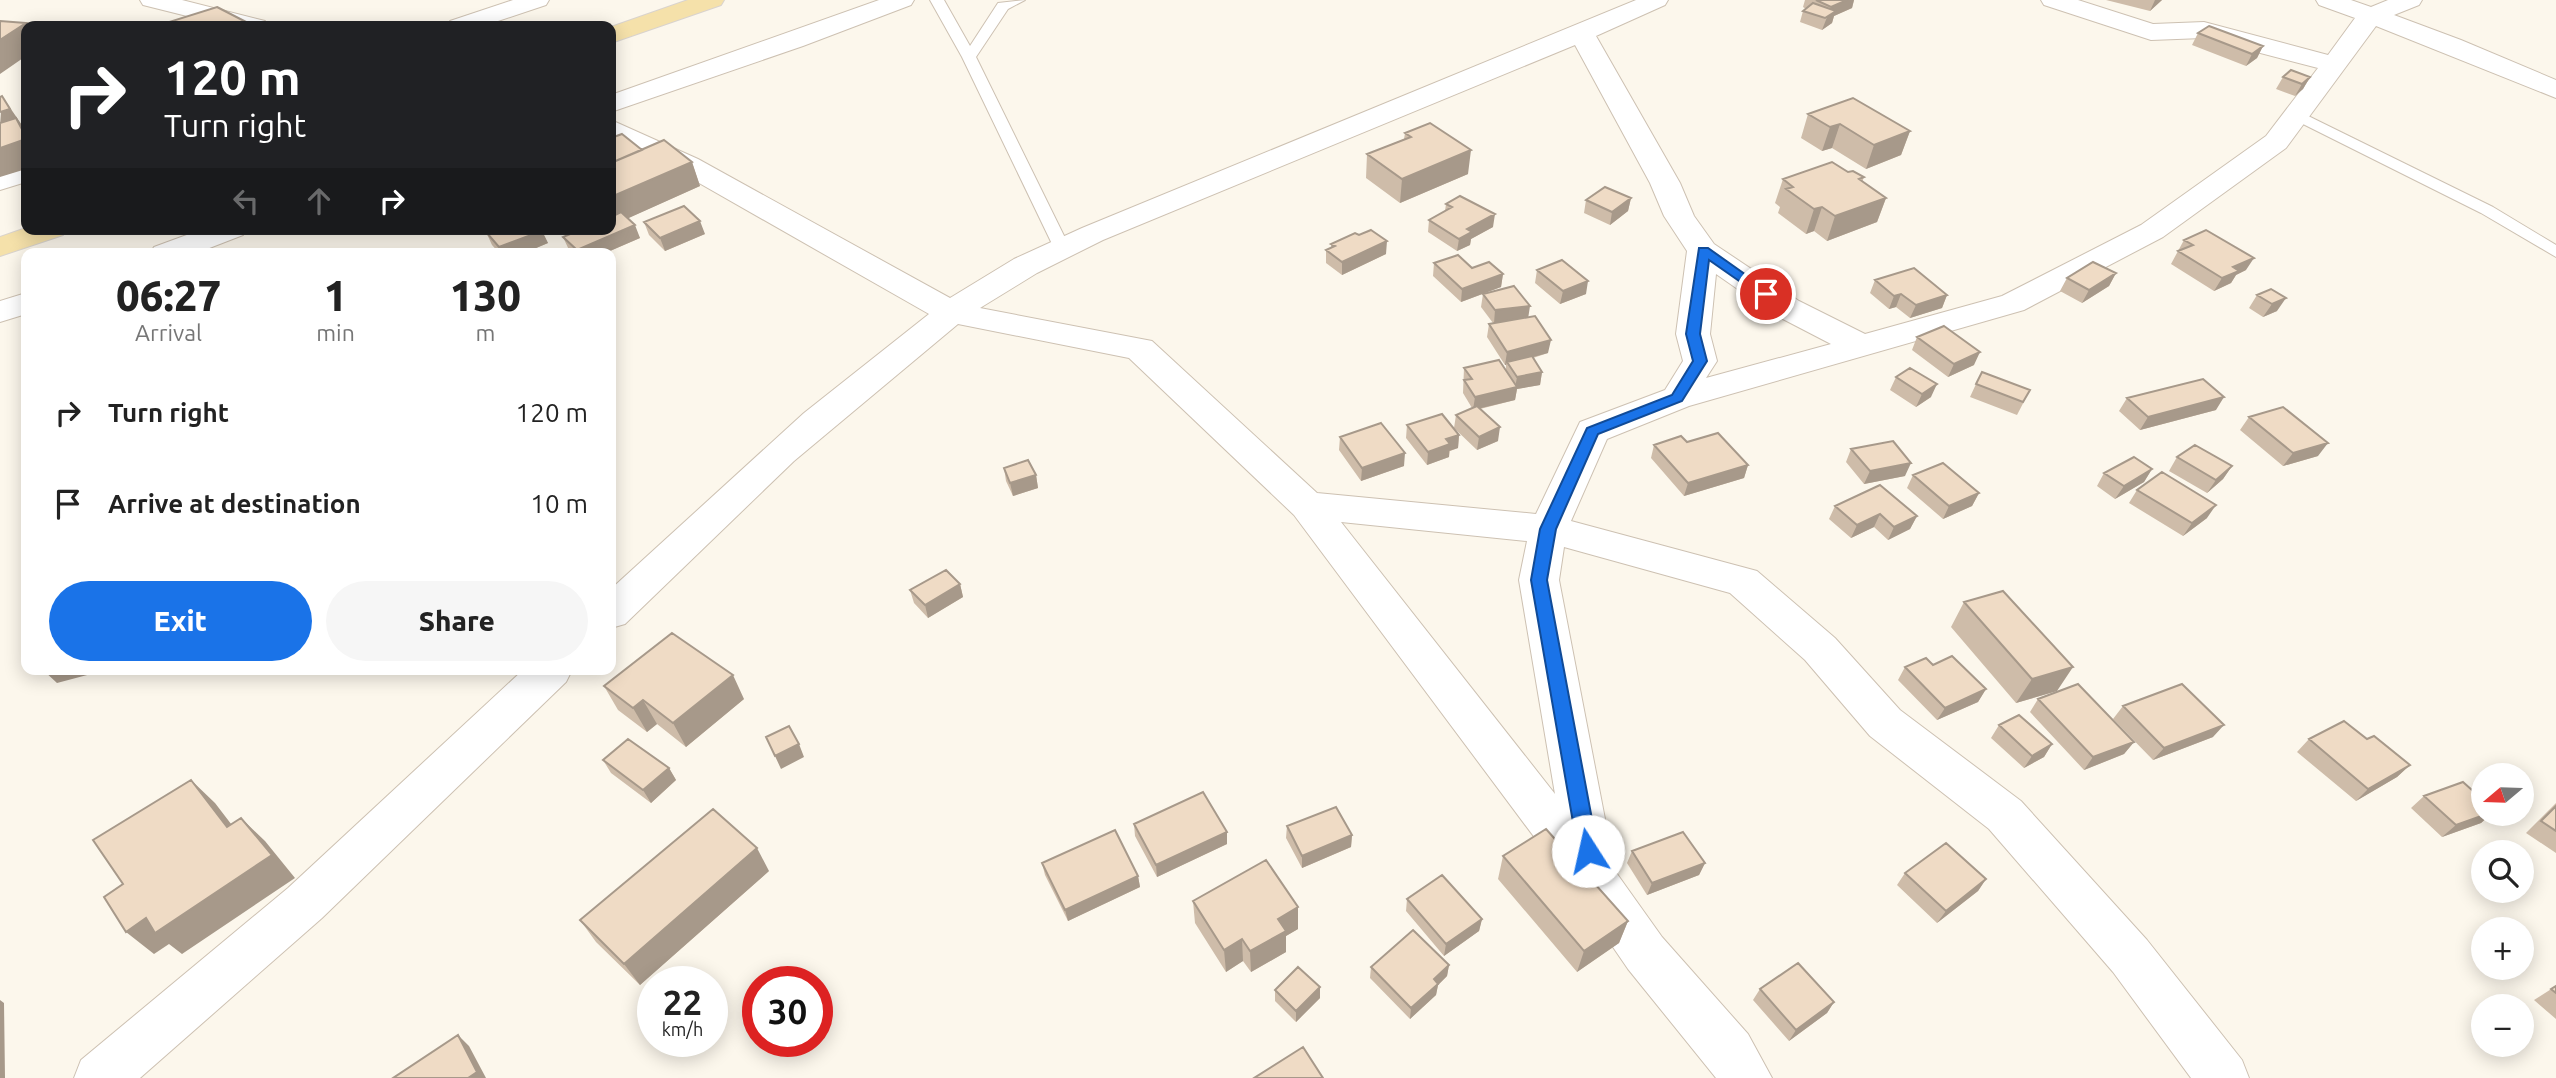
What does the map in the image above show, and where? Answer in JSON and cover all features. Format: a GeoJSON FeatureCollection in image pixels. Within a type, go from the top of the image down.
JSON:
{"type":"FeatureCollection","features":[{"type":"Feature","properties":{"kind":"main road"},"geometry":{"type":"LineString","coordinates":[[616,33],[712,0]]}},
{"type":"Feature","properties":{"kind":"main road"},"geometry":{"type":"LineString","coordinates":[[0,247],[35,235]]}},
{"type":"Feature","properties":{"kind":"street"},"geometry":{"type":"LineString","coordinates":[[152,0],[236,21]]}},
{"type":"Feature","properties":{"kind":"street"},"geometry":{"type":"LineString","coordinates":[[474,21],[537,0]]}},
{"type":"Feature","properties":{"kind":"street"},"geometry":{"type":"LineString","coordinates":[[616,102],[902,0]]}},
{"type":"Feature","properties":{"kind":"street"},"geometry":{"type":"LineString","coordinates":[[616,608],[752,475],[855,387],[950,312],[1004,278],[1062,248],[1298,146],[1582,34],[1656,0]]}},
{"type":"Feature","properties":{"kind":"street"},"geometry":{"type":"LineString","coordinates":[[2053,0],[2151,32],[2204,30],[2336,65]]}},
{"type":"Feature","properties":{"kind":"street"},"geometry":{"type":"LineString","coordinates":[[2328,0],[2452,45],[2556,90]]}},
{"type":"Feature","properties":{"kind":"street"},"geometry":{"type":"LineString","coordinates":[[1593,878],[1539,580],[1548,529],[1592,431],[1677,398],[2013,303],[2151,231],[2276,142],[2370,16],[2410,0]]}},
{"type":"Feature","properties":{"kind":"street"},"geometry":{"type":"LineString","coordinates":[[1582,34],[1665,183],[1679,216],[1703,251],[1787,308],[1864,347]]}},
{"type":"Feature","properties":{"kind":"street"},"geometry":{"type":"LineString","coordinates":[[616,130],[688,165],[950,312],[1140,349],[1307,505],[1593,878],[1729,1069]]}},
{"type":"Feature","properties":{"kind":"street"},"geometry":{"type":"LineString","coordinates":[[0,181],[21,175]]}},
{"type":"Feature","properties":{"kind":"street"},"geometry":{"type":"LineString","coordinates":[[181,248],[216,235]]}},
{"type":"Feature","properties":{"kind":"street"},"geometry":{"type":"LineString","coordinates":[[1677,398],[1700,361],[1693,334],[1703,251]]}},
{"type":"Feature","properties":{"kind":"street"},"geometry":{"type":"LineString","coordinates":[[0,312],[21,305]]}},
{"type":"Feature","properties":{"kind":"street"},"geometry":{"type":"LineString","coordinates":[[1307,505],[1548,529],[1743,582],[1821,649],[1885,723],[2005,815],[2130,956],[2223,1078]]}},
{"type":"Feature","properties":{"kind":"street"},"geometry":{"type":"LineString","coordinates":[[100,1078],[305,903],[546,675]]}},
{"type":"Feature","properties":{"kind":"lane"},"geometry":{"type":"LineString","coordinates":[[937,0],[969,57],[1062,248]]}},
{"type":"Feature","properties":{"kind":"lane"},"geometry":{"type":"LineString","coordinates":[[969,57],[1003,6],[1018,0]]}},
{"type":"Feature","properties":{"kind":"lane"},"geometry":{"type":"LineString","coordinates":[[2296,116],[2487,209],[2556,252]]}},
{"type":"Feature","properties":{"kind":"building"},"geometry":{"type":"Polygon","coordinates":[[[1816,0],[1847,0],[1831,7],[1816,0]]]}},
{"type":"Feature","properties":{"kind":"building"},"geometry":{"type":"Polygon","coordinates":[[[1813,3],[1836,11],[1825,18],[1803,11],[1813,3]]]}},
{"type":"Feature","properties":{"kind":"building"},"geometry":{"type":"Polygon","coordinates":[[[217,7],[244,21],[172,21],[217,7]]]}},
{"type":"Feature","properties":{"kind":"building"},"geometry":{"type":"Polygon","coordinates":[[[0,21],[21,23],[21,26],[0,40],[0,21]]]}},
{"type":"Feature","properties":{"kind":"building"},"geometry":{"type":"Polygon","coordinates":[[[2209,26],[2263,46],[2252,54],[2198,33],[2209,26]]]}},
{"type":"Feature","properties":{"kind":"building"},"geometry":{"type":"Polygon","coordinates":[[[2291,70],[2310,77],[2302,84],[2283,77],[2291,70]]]}},
{"type":"Feature","properties":{"kind":"building"},"geometry":{"type":"Polygon","coordinates":[[[2,96],[10,109],[0,112],[0,97],[2,96]]]}},
{"type":"Feature","properties":{"kind":"building"},"geometry":{"type":"Polygon","coordinates":[[[1853,98],[1910,131],[1874,145],[1840,124],[1830,127],[1808,114],[1853,98]]]}},
{"type":"Feature","properties":{"kind":"building"},"geometry":{"type":"Polygon","coordinates":[[[16,118],[21,128],[21,141],[0,148],[0,123],[16,118]]]}},
{"type":"Feature","properties":{"kind":"building"},"geometry":{"type":"Polygon","coordinates":[[[1430,123],[1471,150],[1402,179],[1367,154],[1411,137],[1405,133],[1430,123]]]}},
{"type":"Feature","properties":{"kind":"building"},"geometry":{"type":"Polygon","coordinates":[[[622,134],[642,150],[616,161],[616,136],[622,134]]]}},
{"type":"Feature","properties":{"kind":"building"},"geometry":{"type":"Polygon","coordinates":[[[664,140],[692,162],[616,195],[616,161],[664,140]]]}},
{"type":"Feature","properties":{"kind":"building"},"geometry":{"type":"Polygon","coordinates":[[[1832,162],[1848,172],[1853,171],[1864,177],[1859,179],[1886,198],[1835,216],[1822,207],[1814,209],[1786,189],[1793,187],[1783,179],[1832,162]]]}},
{"type":"Feature","properties":{"kind":"building"},"geometry":{"type":"Polygon","coordinates":[[[1605,187],[1631,198],[1612,212],[1586,200],[1605,187]]]}},
{"type":"Feature","properties":{"kind":"building"},"geometry":{"type":"Polygon","coordinates":[[[1460,196],[1495,214],[1467,229],[1472,232],[1459,239],[1429,220],[1452,207],[1446,204],[1460,196]]]}},
{"type":"Feature","properties":{"kind":"building"},"geometry":{"type":"Polygon","coordinates":[[[684,206],[700,221],[660,238],[644,222],[684,206]]]}},
{"type":"Feature","properties":{"kind":"building"},"geometry":{"type":"Polygon","coordinates":[[[621,212],[635,225],[616,233],[616,214],[621,212]]]}},
{"type":"Feature","properties":{"kind":"building"},"geometry":{"type":"Polygon","coordinates":[[[1371,230],[1387,241],[1342,262],[1326,250],[1335,246],[1331,244],[1355,233],[1359,235],[1371,230]]]}},
{"type":"Feature","properties":{"kind":"building"},"geometry":{"type":"Polygon","coordinates":[[[2206,230],[2254,258],[2233,267],[2239,271],[2222,278],[2178,251],[2193,245],[2184,240],[2206,230]]]}},
{"type":"Feature","properties":{"kind":"building"},"geometry":{"type":"Polygon","coordinates":[[[489,235],[531,235],[499,247],[489,235]]]}},
{"type":"Feature","properties":{"kind":"building"},"geometry":{"type":"Polygon","coordinates":[[[612,235],[582,248],[575,248],[563,237],[612,235]]]}},
{"type":"Feature","properties":{"kind":"building"},"geometry":{"type":"Polygon","coordinates":[[[1458,255],[1472,268],[1489,262],[1503,274],[1462,289],[1434,263],[1458,255]]]}},
{"type":"Feature","properties":{"kind":"building"},"geometry":{"type":"Polygon","coordinates":[[[1562,260],[1588,281],[1563,291],[1537,270],[1562,260]]]}},
{"type":"Feature","properties":{"kind":"building"},"geometry":{"type":"Polygon","coordinates":[[[2093,262],[2116,273],[2089,290],[2067,278],[2093,262]]]}},
{"type":"Feature","properties":{"kind":"building"},"geometry":{"type":"Polygon","coordinates":[[[1914,268],[1947,295],[1916,305],[1901,294],[1894,296],[1875,280],[1914,268]]]}},
{"type":"Feature","properties":{"kind":"building"},"geometry":{"type":"Polygon","coordinates":[[[1514,286],[1530,306],[1495,310],[1483,294],[1514,286]]]}},
{"type":"Feature","properties":{"kind":"building"},"geometry":{"type":"Polygon","coordinates":[[[2271,289],[2286,298],[2272,304],[2257,295],[2271,289]]]}},
{"type":"Feature","properties":{"kind":"building"},"geometry":{"type":"Polygon","coordinates":[[[1535,316],[1551,340],[1507,352],[1489,324],[1535,316]]]}},
{"type":"Feature","properties":{"kind":"building"},"geometry":{"type":"Polygon","coordinates":[[[1944,326],[1980,352],[1954,364],[1917,337],[1944,326]]]}},
{"type":"Feature","properties":{"kind":"building"},"geometry":{"type":"Polygon","coordinates":[[[1532,356],[1542,372],[1517,377],[1507,362],[1532,356]]]}},
{"type":"Feature","properties":{"kind":"building"},"geometry":{"type":"Polygon","coordinates":[[[1499,360],[1517,387],[1475,397],[1464,380],[1472,379],[1464,368],[1499,360]]]}},
{"type":"Feature","properties":{"kind":"building"},"geometry":{"type":"Polygon","coordinates":[[[1910,368],[1937,384],[1922,394],[1896,377],[1910,368]]]}},
{"type":"Feature","properties":{"kind":"building"},"geometry":{"type":"Polygon","coordinates":[[[1982,372],[2030,390],[2023,402],[1976,384],[1982,372]]]}},
{"type":"Feature","properties":{"kind":"building"},"geometry":{"type":"Polygon","coordinates":[[[2203,379],[2224,397],[2148,417],[2127,398],[2203,379]]]}},
{"type":"Feature","properties":{"kind":"building"},"geometry":{"type":"Polygon","coordinates":[[[1477,406],[1500,427],[1479,437],[1456,415],[1477,406]]]}},
{"type":"Feature","properties":{"kind":"building"},"geometry":{"type":"Polygon","coordinates":[[[2283,407],[2328,443],[2293,453],[2249,417],[2283,407]]]}},
{"type":"Feature","properties":{"kind":"building"},"geometry":{"type":"Polygon","coordinates":[[[1442,414],[1459,435],[1446,439],[1450,444],[1428,452],[1407,425],[1442,414]]]}},
{"type":"Feature","properties":{"kind":"building"},"geometry":{"type":"Polygon","coordinates":[[[1381,423],[1405,453],[1362,468],[1340,437],[1381,423]]]}},
{"type":"Feature","properties":{"kind":"building"},"geometry":{"type":"Polygon","coordinates":[[[1718,433],[1748,465],[1688,483],[1654,445],[1681,436],[1687,442],[1718,433]]]}},
{"type":"Feature","properties":{"kind":"building"},"geometry":{"type":"Polygon","coordinates":[[[1893,441],[1911,463],[1870,471],[1851,449],[1893,441]]]}},
{"type":"Feature","properties":{"kind":"building"},"geometry":{"type":"Polygon","coordinates":[[[2195,445],[2232,466],[2216,480],[2177,457],[2195,445]]]}},
{"type":"Feature","properties":{"kind":"building"},"geometry":{"type":"Polygon","coordinates":[[[2134,457],[2152,469],[2124,486],[2104,473],[2134,457]]]}},
{"type":"Feature","properties":{"kind":"building"},"geometry":{"type":"Polygon","coordinates":[[[1028,460],[1036,475],[1010,483],[1004,468],[1028,460]]]}},
{"type":"Feature","properties":{"kind":"building"},"geometry":{"type":"Polygon","coordinates":[[[1943,463],[1979,493],[1949,506],[1913,475],[1943,463]]]}},
{"type":"Feature","properties":{"kind":"building"},"geometry":{"type":"Polygon","coordinates":[[[2162,472],[2216,505],[2192,523],[2137,490],[2162,472]]]}},
{"type":"Feature","properties":{"kind":"building"},"geometry":{"type":"Polygon","coordinates":[[[1880,485],[1917,516],[1894,527],[1880,514],[1857,525],[1835,506],[1880,485]]]}},
{"type":"Feature","properties":{"kind":"building"},"geometry":{"type":"Polygon","coordinates":[[[946,570],[960,584],[925,605],[910,590],[946,570]]]}},
{"type":"Feature","properties":{"kind":"building"},"geometry":{"type":"Polygon","coordinates":[[[2003,591],[2073,667],[2032,679],[1964,602],[2003,591]]]}},
{"type":"Feature","properties":{"kind":"building"},"geometry":{"type":"Polygon","coordinates":[[[672,633],[733,675],[673,723],[643,700],[633,708],[604,686],[672,633]]]}},
{"type":"Feature","properties":{"kind":"building"},"geometry":{"type":"Polygon","coordinates":[[[1952,656],[1986,689],[1945,708],[1905,667],[1926,658],[1933,665],[1952,656]]]}},
{"type":"Feature","properties":{"kind":"building"},"geometry":{"type":"Polygon","coordinates":[[[2078,684],[2134,742],[2093,757],[2038,699],[2078,684]]]}},
{"type":"Feature","properties":{"kind":"building"},"geometry":{"type":"Polygon","coordinates":[[[2182,684],[2224,725],[2164,748],[2123,706],[2182,684]]]}},
{"type":"Feature","properties":{"kind":"building"},"geometry":{"type":"Polygon","coordinates":[[[2019,715],[2052,744],[2032,756],[1999,725],[2019,715]]]}},
{"type":"Feature","properties":{"kind":"building"},"geometry":{"type":"Polygon","coordinates":[[[2344,721],[2367,739],[2374,736],[2410,765],[2368,789],[2309,739],[2344,721]]]}},
{"type":"Feature","properties":{"kind":"building"},"geometry":{"type":"Polygon","coordinates":[[[789,726],[799,744],[775,756],[766,737],[789,726]]]}},
{"type":"Feature","properties":{"kind":"building"},"geometry":{"type":"Polygon","coordinates":[[[628,739],[669,768],[643,790],[603,760],[628,739]]]}},
{"type":"Feature","properties":{"kind":"building"},"geometry":{"type":"Polygon","coordinates":[[[191,780],[227,827],[241,818],[272,855],[155,933],[146,918],[126,932],[104,897],[123,884],[93,840],[191,780]]]}},
{"type":"Feature","properties":{"kind":"building"},"geometry":{"type":"Polygon","coordinates":[[[2463,782],[2471,789],[2471,820],[2456,825],[2424,796],[2463,782]]]}},
{"type":"Feature","properties":{"kind":"building"},"geometry":{"type":"Polygon","coordinates":[[[1203,792],[1227,832],[1156,865],[1134,824],[1203,792]]]}},
{"type":"Feature","properties":{"kind":"building"},"geometry":{"type":"Polygon","coordinates":[[[2556,806],[2556,831],[2541,821],[2556,806]]]}},
{"type":"Feature","properties":{"kind":"building"},"geometry":{"type":"Polygon","coordinates":[[[1336,807],[1352,835],[1302,856],[1287,826],[1336,807]]]}},
{"type":"Feature","properties":{"kind":"building"},"geometry":{"type":"Polygon","coordinates":[[[713,809],[757,848],[624,964],[580,920],[713,809]]]}},
{"type":"Feature","properties":{"kind":"building"},"geometry":{"type":"Polygon","coordinates":[[[1546,829],[1628,921],[1584,951],[1503,856],[1546,829]]]}},
{"type":"Feature","properties":{"kind":"building"},"geometry":{"type":"Polygon","coordinates":[[[1115,830],[1138,876],[1065,910],[1042,863],[1115,830]]]}},
{"type":"Feature","properties":{"kind":"building"},"geometry":{"type":"Polygon","coordinates":[[[1683,832],[1705,863],[1652,883],[1632,851],[1683,832]]]}},
{"type":"Feature","properties":{"kind":"building"},"geometry":{"type":"Polygon","coordinates":[[[1946,843],[1986,879],[1946,911],[1905,873],[1946,843]]]}},
{"type":"Feature","properties":{"kind":"building"},"geometry":{"type":"Polygon","coordinates":[[[1266,860],[1298,907],[1278,919],[1286,931],[1250,951],[1242,939],[1224,950],[1193,901],[1266,860]]]}},
{"type":"Feature","properties":{"kind":"building"},"geometry":{"type":"Polygon","coordinates":[[[1442,875],[1482,919],[1446,944],[1407,899],[1442,875]]]}},
{"type":"Feature","properties":{"kind":"building"},"geometry":{"type":"Polygon","coordinates":[[[1413,930],[1449,965],[1434,979],[1438,984],[1411,1008],[1371,967],[1413,930]]]}},
{"type":"Feature","properties":{"kind":"building"},"geometry":{"type":"Polygon","coordinates":[[[1798,963],[1834,1002],[1796,1030],[1760,989],[1798,963]]]}},
{"type":"Feature","properties":{"kind":"building"},"geometry":{"type":"Polygon","coordinates":[[[1298,967],[1320,987],[1296,1011],[1275,990],[1298,967]]]}},
{"type":"Feature","properties":{"kind":"building"},"geometry":{"type":"Polygon","coordinates":[[[458,1035],[477,1072],[468,1078],[393,1078],[458,1035]]]}},
{"type":"Feature","properties":{"kind":"building"},"geometry":{"type":"Polygon","coordinates":[[[1303,1047],[1323,1078],[1254,1078],[1303,1047]]]}},
{"type":"Feature","properties":{"kind":"route"},"geometry":{"type":"LineString","coordinates":[[1588,851],[1539,580],[1548,529],[1592,431],[1677,398],[1700,361],[1693,334],[1703,251],[1766,294]]}}]}
